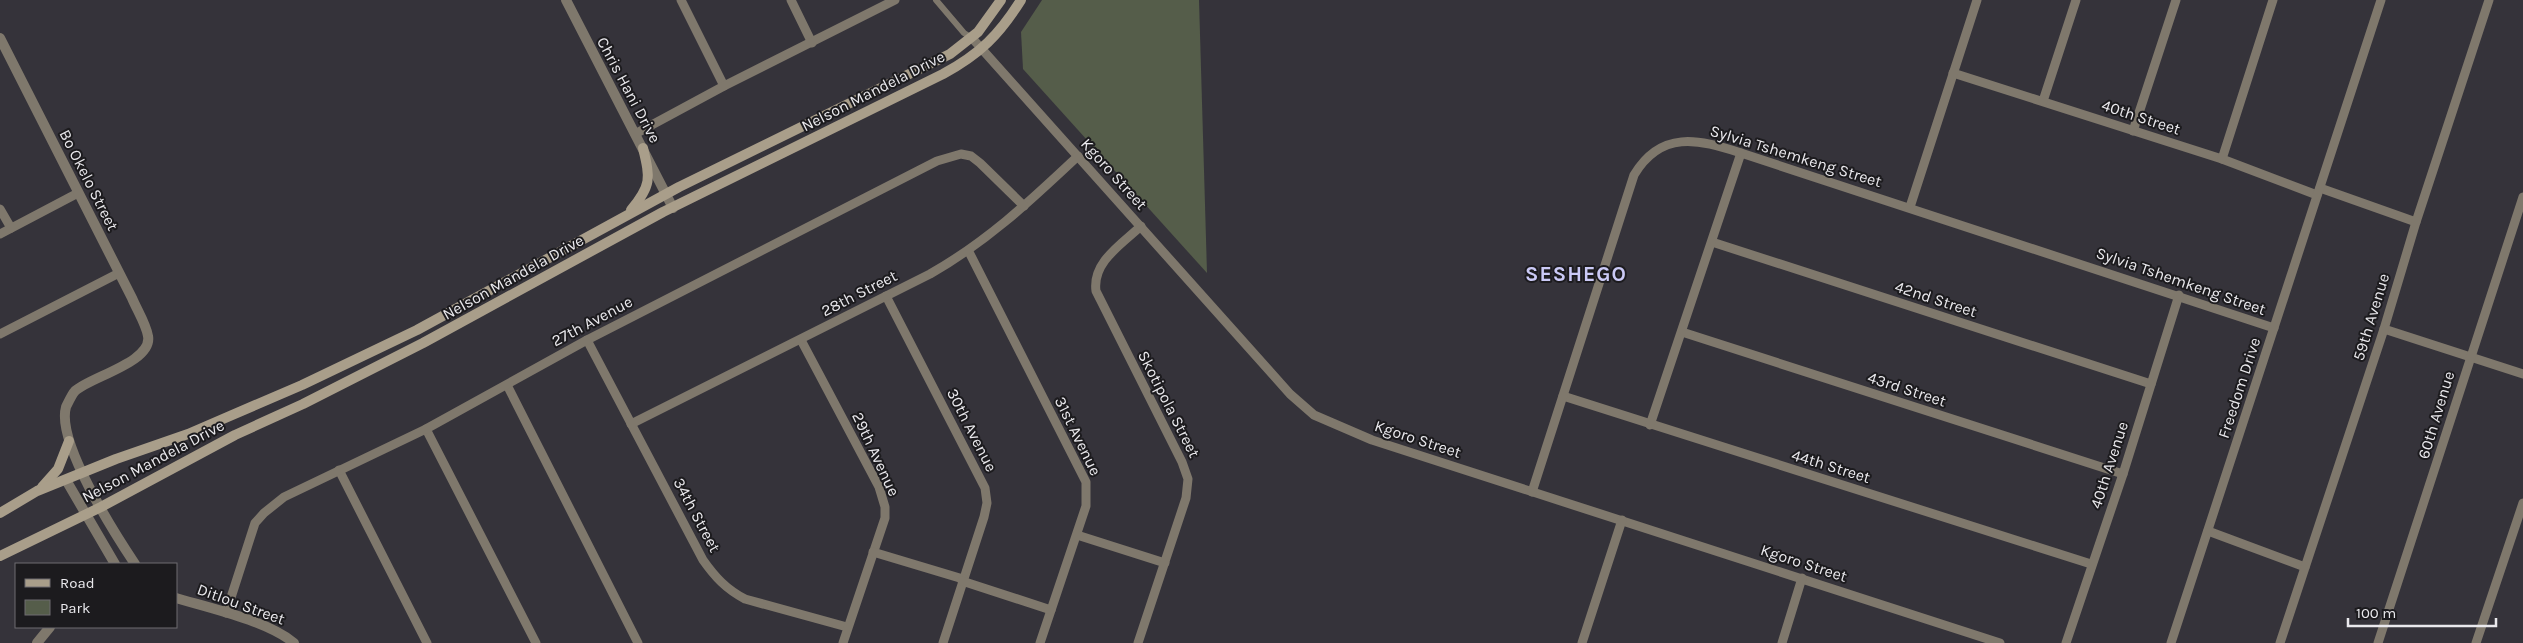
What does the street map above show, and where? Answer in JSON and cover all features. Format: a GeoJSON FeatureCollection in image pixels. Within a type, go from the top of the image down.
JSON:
{"type":"FeatureCollection","features":[{"type":"Feature","properties":{"kind":"main road","name":"Nelson Mandela Drive"},"geometry":{"type":"LineString","coordinates":[[0,513],[38,492],[82,473],[188,434],[302,385],[471,302],[666,194],[950,54],[972,38],[1001,0]]}},
{"type":"Feature","properties":{"kind":"main road","name":"Nelson Mandela Drive"},"geometry":{"type":"LineString","coordinates":[[0,556],[101,507],[235,435],[303,404],[424,343],[673,208],[935,78],[982,51],[1005,26],[1021,0]]}},
{"type":"Feature","properties":{"kind":"main road"},"geometry":{"type":"LineString","coordinates":[[626,216],[648,186],[649,176],[643,148]]}},
{"type":"Feature","properties":{"kind":"main road"},"geometry":{"type":"LineString","coordinates":[[38,492],[58,470],[69,441]]}},
{"type":"Feature","properties":{"kind":"street","name":"Chris Hani Drive"},"geometry":{"type":"LineString","coordinates":[[566,0],[673,208]]}},
{"type":"Feature","properties":{"kind":"street"},"geometry":{"type":"LineString","coordinates":[[681,0],[724,86]]}},
{"type":"Feature","properties":{"kind":"street"},"geometry":{"type":"LineString","coordinates":[[791,0],[812,43]]}},
{"type":"Feature","properties":{"kind":"street"},"geometry":{"type":"LineString","coordinates":[[936,0],[964,33],[972,38]]}},
{"type":"Feature","properties":{"kind":"street"},"geometry":{"type":"LineString","coordinates":[[1910,207],[1977,0]]}},
{"type":"Feature","properties":{"kind":"street"},"geometry":{"type":"LineString","coordinates":[[2043,100],[2076,0]]}},
{"type":"Feature","properties":{"kind":"street"},"geometry":{"type":"LineString","coordinates":[[2133,131],[2176,0]]}},
{"type":"Feature","properties":{"kind":"street"},"geometry":{"type":"LineString","coordinates":[[2222,159],[2273,0]]}},
{"type":"Feature","properties":{"kind":"street","name":"Freedom Drive"},"geometry":{"type":"LineString","coordinates":[[2171,643],[2381,0]]}},
{"type":"Feature","properties":{"kind":"street","name":"59th Avenue"},"geometry":{"type":"LineString","coordinates":[[2280,643],[2384,329],[2416,222],[2489,0]]}},
{"type":"Feature","properties":{"kind":"street"},"geometry":{"type":"LineString","coordinates":[[635,134],[724,86],[892,1]]}},
{"type":"Feature","properties":{"kind":"street","name":"Bo Okelo Street"},"geometry":{"type":"LineString","coordinates":[[0,38],[119,273],[148,336],[148,344],[134,360],[75,391],[66,408],[65,427],[69,441]]}},
{"type":"Feature","properties":{"kind":"street","name":"Kgoro Street"},"geometry":{"type":"LineString","coordinates":[[972,38],[1290,394],[1314,415],[1372,440],[2000,643]]}},
{"type":"Feature","properties":{"kind":"street","name":"40th Street"},"geometry":{"type":"LineString","coordinates":[[1953,73],[2043,100],[2318,192],[2416,222]]}},
{"type":"Feature","properties":{"kind":"street","name":"Sylvia Tshemkeng Street"},"geometry":{"type":"LineString","coordinates":[[1532,492],[1634,175],[1648,156],[1660,148],[1692,140],[1741,152],[2179,295],[2274,328]]}},
{"type":"Feature","properties":{"kind":"street"},"geometry":{"type":"LineString","coordinates":[[1650,425],[1741,152]]}},
{"type":"Feature","properties":{"kind":"street","name":"27th Avenue"},"geometry":{"type":"LineString","coordinates":[[226,613],[255,524],[264,512],[284,497],[426,428],[587,340],[828,215],[948,157],[960,154],[971,156],[980,162],[1024,206]]}},
{"type":"Feature","properties":{"kind":"street","name":"28th Street"},"geometry":{"type":"LineString","coordinates":[[631,424],[801,340],[969,252],[1024,206],[1078,156]]}},
{"type":"Feature","properties":{"kind":"street"},"geometry":{"type":"LineString","coordinates":[[0,234],[78,193]]}},
{"type":"Feature","properties":{"kind":"street","name":"60th Avenue"},"geometry":{"type":"LineString","coordinates":[[2378,643],[2523,197]]}},
{"type":"Feature","properties":{"kind":"street"},"geometry":{"type":"LineString","coordinates":[[0,209],[11,228]]}},
{"type":"Feature","properties":{"kind":"street","name":"Skotipola Street"},"geometry":{"type":"LineString","coordinates":[[1138,643],[1186,498],[1187,474],[1100,302],[1095,283],[1102,262],[1141,226]]}},
{"type":"Feature","properties":{"kind":"street","name":"42nd Street"},"geometry":{"type":"LineString","coordinates":[[1712,242],[2151,384]]}},
{"type":"Feature","properties":{"kind":"street","name":"31st Avenue"},"geometry":{"type":"LineString","coordinates":[[969,252],[1086,482],[1086,506],[1040,643]]}},
{"type":"Feature","properties":{"kind":"street"},"geometry":{"type":"LineString","coordinates":[[0,334],[119,273]]}},
{"type":"Feature","properties":{"kind":"street","name":"40th Avenue"},"geometry":{"type":"LineString","coordinates":[[2066,643],[2091,564],[2123,474],[2179,295]]}},
{"type":"Feature","properties":{"kind":"street","name":"30th Avenue"},"geometry":{"type":"LineString","coordinates":[[886,296],[985,488],[986,503],[984,517],[942,643]]}},
{"type":"Feature","properties":{"kind":"street"},"geometry":{"type":"LineString","coordinates":[[2384,329],[2523,374]]}},
{"type":"Feature","properties":{"kind":"street","name":"43rd Street"},"geometry":{"type":"LineString","coordinates":[[1682,332],[2123,474]]}},
{"type":"Feature","properties":{"kind":"street","name":"34th Street"},"geometry":{"type":"LineString","coordinates":[[587,340],[703,560],[716,579],[745,599],[847,628]]}},
{"type":"Feature","properties":{"kind":"street","name":"29th Avenue"},"geometry":{"type":"LineString","coordinates":[[801,340],[883,497],[885,518],[843,643]]}},
{"type":"Feature","properties":{"kind":"street"},"geometry":{"type":"LineString","coordinates":[[507,385],[638,643]]}},
{"type":"Feature","properties":{"kind":"street","name":"44th Street"},"geometry":{"type":"LineString","coordinates":[[1563,396],[2091,564]]}},
{"type":"Feature","properties":{"kind":"street"},"geometry":{"type":"LineString","coordinates":[[426,428],[536,643]]}},
{"type":"Feature","properties":{"kind":"street"},"geometry":{"type":"LineString","coordinates":[[69,441],[82,473],[134,563]]}},
{"type":"Feature","properties":{"kind":"street"},"geometry":{"type":"LineString","coordinates":[[339,470],[427,643]]}},
{"type":"Feature","properties":{"kind":"street"},"geometry":{"type":"LineString","coordinates":[[66,480],[113,563]]}},
{"type":"Feature","properties":{"kind":"street"},"geometry":{"type":"LineString","coordinates":[[2476,643],[2523,503]]}},
{"type":"Feature","properties":{"kind":"street"},"geometry":{"type":"LineString","coordinates":[[1582,643],[1622,520]]}},
{"type":"Feature","properties":{"kind":"street"},"geometry":{"type":"LineString","coordinates":[[2208,532],[2305,567]]}},
{"type":"Feature","properties":{"kind":"street"},"geometry":{"type":"LineString","coordinates":[[1077,535],[1165,563]]}},
{"type":"Feature","properties":{"kind":"street"},"geometry":{"type":"LineString","coordinates":[[873,552],[1051,610]]}},
{"type":"Feature","properties":{"kind":"street"},"geometry":{"type":"LineString","coordinates":[[1782,643],[1802,578]]}},
{"type":"Feature","properties":{"kind":"street","name":"Ditlou Street"},"geometry":{"type":"LineString","coordinates":[[178,599],[226,613],[284,634],[294,643]]}},
{"type":"Feature","properties":{"kind":"street"},"geometry":{"type":"LineString","coordinates":[[37,643],[49,628]]}},
{"type":"Feature","properties":{"kind":"green space"},"geometry":{"type":"Polygon","coordinates":[[[1042,0],[1199,0],[1207,273],[1023,69],[1021,32],[1042,0]]]}},
{"type":"Feature","properties":{"kind":"district","name":"SESHEGO"},"geometry":{"type":"Point","coordinates":[1576,274]}}]}
